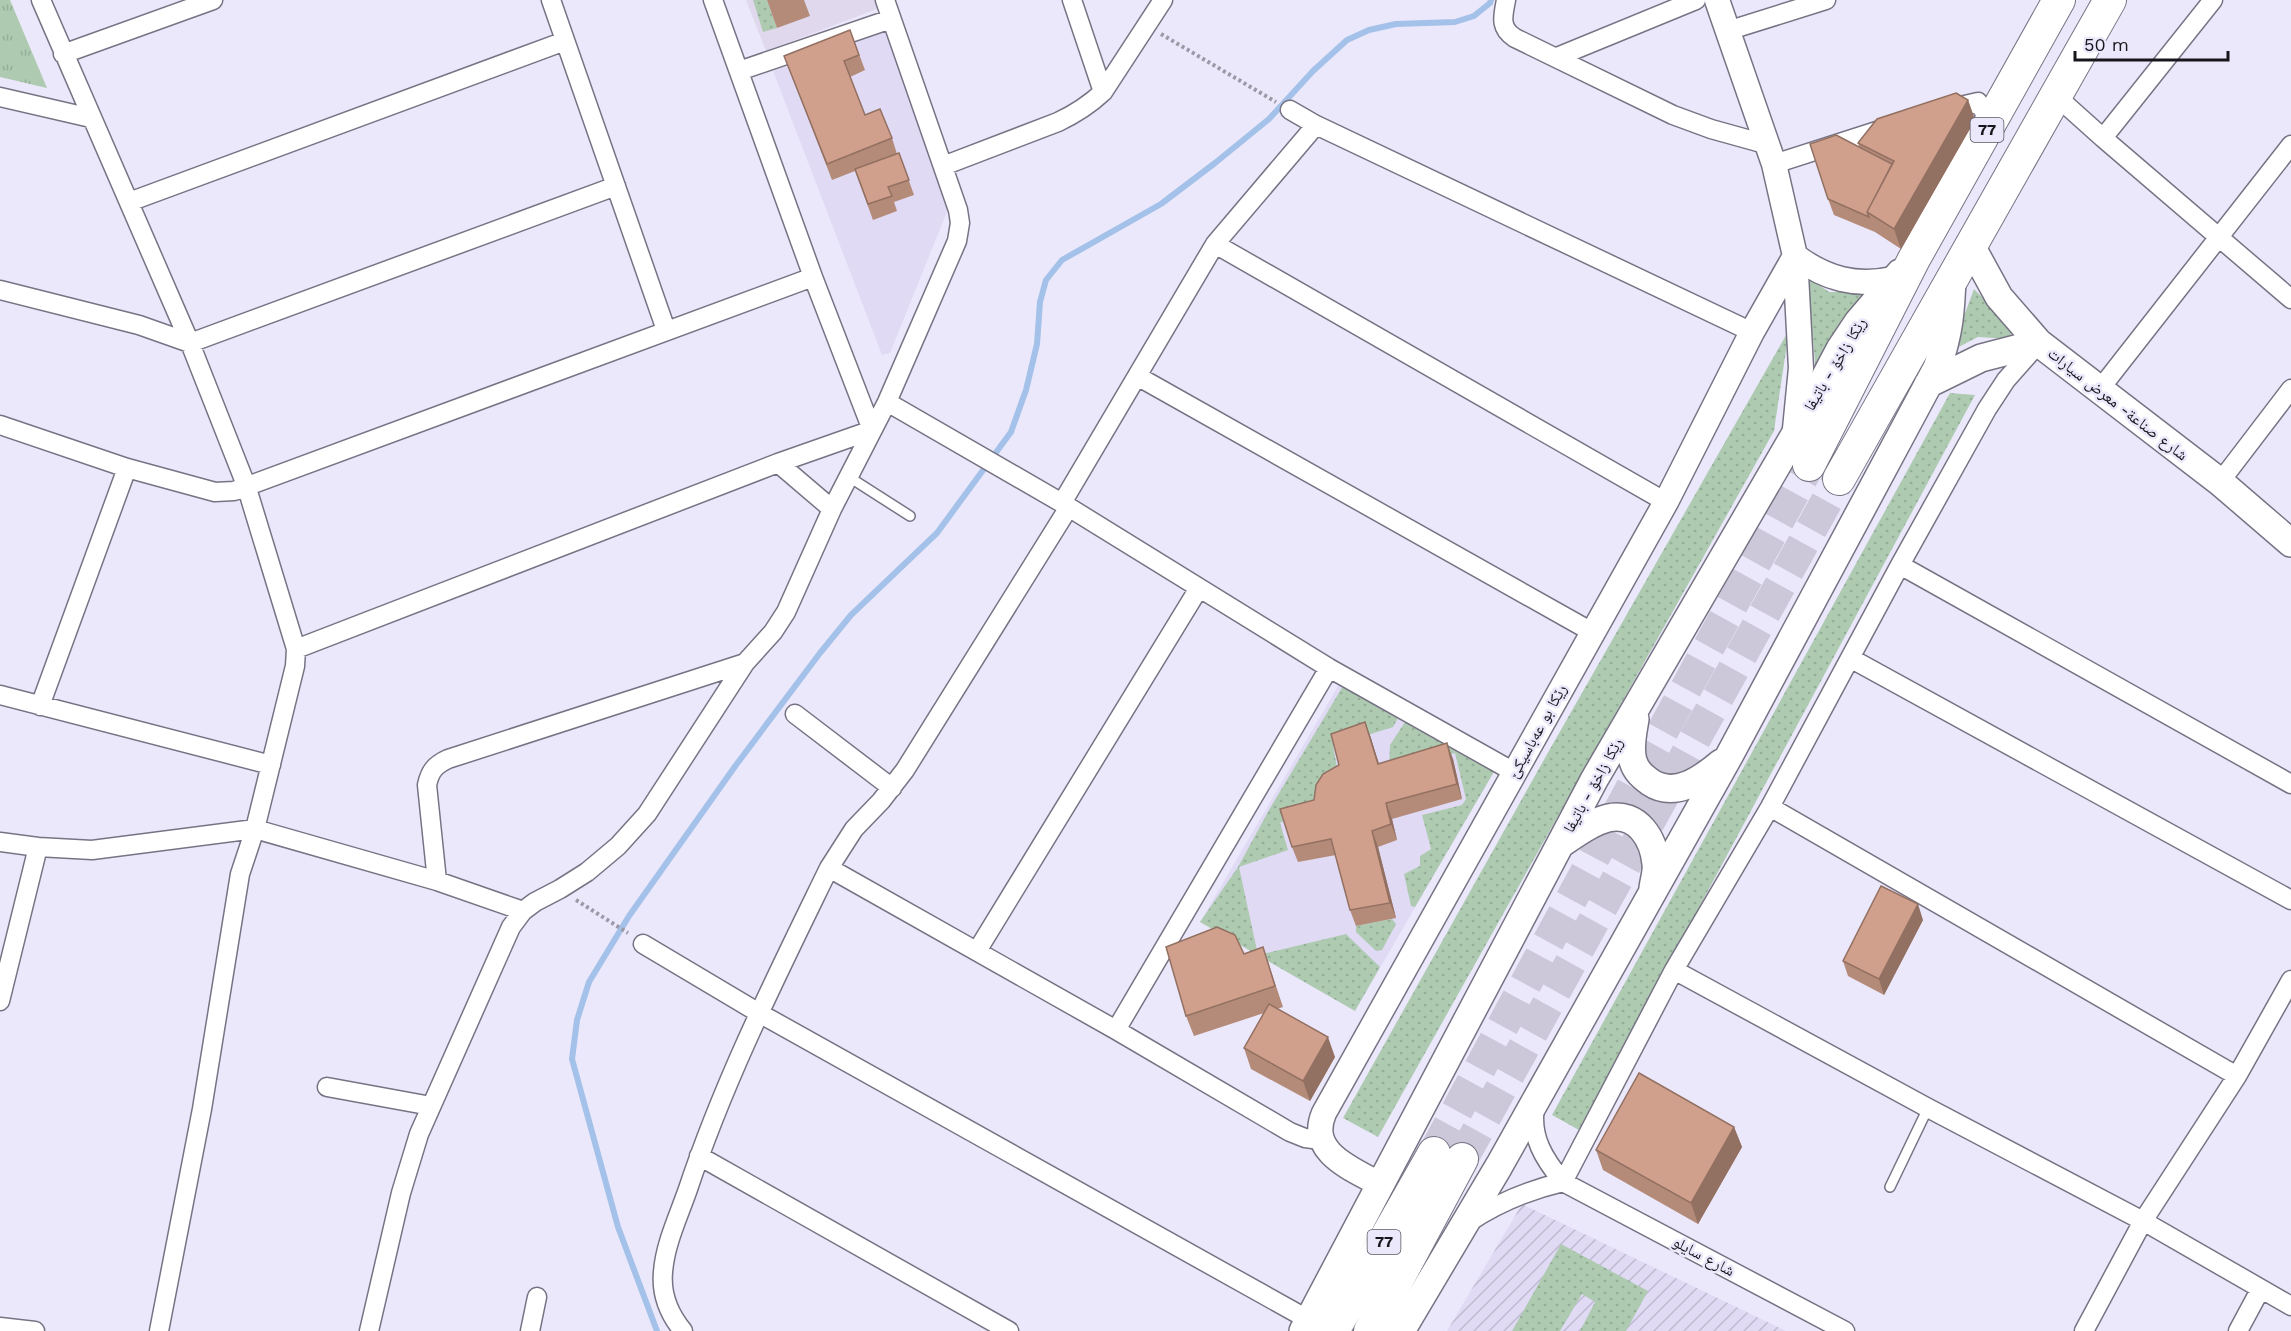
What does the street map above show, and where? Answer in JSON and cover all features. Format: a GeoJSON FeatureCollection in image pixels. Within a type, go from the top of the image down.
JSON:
{"type":"FeatureCollection","features":[{"type":"Feature","properties":{"kind":"highway","name":"رێکا زاخۆ - باتیفا"},"geometry":{"type":"LineString","coordinates":[[1809,465],[1904,269],[1992,106],[2059,0]]}},
{"type":"Feature","properties":{"kind":"highway","name":"77"},"geometry":{"type":"LineString","coordinates":[[1839,479],[1952,275],[2110,0]]}},
{"type":"Feature","properties":{"kind":"highway","name":"77"},"geometry":{"type":"LineString","coordinates":[[1315,1327],[1448,1156],[1370,1331]]}},
{"type":"Feature","properties":{"kind":"main road","name":"شارع صناعة- معرض سيارات"},"geometry":{"type":"LineString","coordinates":[[1970,244],[1999,297],[2039,343],[2220,482],[2291,543]]}},
{"type":"Feature","properties":{"kind":"main road","name":"رێکا زاخۆ - باتیفا"},"geometry":{"type":"LineString","coordinates":[[1315,1327],[1380,1185],[1594,780],[1794,435],[1840,349],[1857,322],[1904,269]]}},
{"type":"Feature","properties":{"kind":"main road"},"geometry":{"type":"LineString","coordinates":[[1401,1331],[1536,1100],[1728,758],[1928,384],[1946,342],[1950,320],[1952,275]]}},
{"type":"Feature","properties":{"kind":"main road"},"geometry":{"type":"LineString","coordinates":[[1928,384],[1981,358],[2039,343]]}},
{"type":"Feature","properties":{"kind":"main road"},"geometry":{"type":"LineString","coordinates":[[1636,709],[1633,762],[1637,771],[1655,785],[1679,788],[1695,783],[1728,758]]}},
{"type":"Feature","properties":{"kind":"main road"},"geometry":{"type":"LineString","coordinates":[[1562,843],[1586,828],[1610,818],[1622,818],[1634,822],[1644,829],[1650,840],[1656,866],[1653,892]]}},
{"type":"Feature","properties":{"kind":"street"},"geometry":{"type":"LineString","coordinates":[[41,0],[190,343],[246,486],[296,650],[295,666],[271,765],[255,829],[240,874],[202,1109],[159,1331]]}},
{"type":"Feature","properties":{"kind":"street"},"geometry":{"type":"LineString","coordinates":[[63,54],[213,0]]}},
{"type":"Feature","properties":{"kind":"street"},"geometry":{"type":"LineString","coordinates":[[551,0],[666,330]]}},
{"type":"Feature","properties":{"kind":"street"},"geometry":{"type":"LineString","coordinates":[[713,0],[813,277],[872,430]]}},
{"type":"Feature","properties":{"kind":"street"},"geometry":{"type":"LineString","coordinates":[[369,1331],[401,1193],[419,1134],[511,927],[523,911],[535,902],[560,890],[587,872],[618,846],[647,814],[745,663],[773,632],[786,612],[832,509],[887,402],[957,241],[960,223],[958,210],[885,0]]}},
{"type":"Feature","properties":{"kind":"street"},"geometry":{"type":"LineString","coordinates":[[1072,0],[1103,92]]}},
{"type":"Feature","properties":{"kind":"street"},"geometry":{"type":"LineString","coordinates":[[943,166],[1075,114],[1103,92],[1163,0]]}},
{"type":"Feature","properties":{"kind":"street"},"geometry":{"type":"LineString","coordinates":[[1506,0],[1502,19],[1508,34],[1673,115],[1769,154],[1899,124]]}},
{"type":"Feature","properties":{"kind":"street"},"geometry":{"type":"LineString","coordinates":[[1557,57],[1696,0]]}},
{"type":"Feature","properties":{"kind":"street"},"geometry":{"type":"LineString","coordinates":[[1717,0],[1769,154],[1795,256],[1801,368],[1794,435]]}},
{"type":"Feature","properties":{"kind":"street"},"geometry":{"type":"LineString","coordinates":[[1727,32],[1826,0]]}},
{"type":"Feature","properties":{"kind":"street"},"geometry":{"type":"LineString","coordinates":[[2103,138],[2213,0]]}},
{"type":"Feature","properties":{"kind":"street"},"geometry":{"type":"LineString","coordinates":[[739,71],[891,19]]}},
{"type":"Feature","properties":{"kind":"street"},"geometry":{"type":"LineString","coordinates":[[129,202],[565,40]]}},
{"type":"Feature","properties":{"kind":"street"},"geometry":{"type":"LineString","coordinates":[[2055,95],[2291,298]]}},
{"type":"Feature","properties":{"kind":"street"},"geometry":{"type":"LineString","coordinates":[[0,97],[91,118]]}},
{"type":"Feature","properties":{"kind":"street"},"geometry":{"type":"LineString","coordinates":[[1933,113],[1992,106]]}},
{"type":"Feature","properties":{"kind":"street"},"geometry":{"type":"LineString","coordinates":[[1290,110],[1316,125],[1752,332]]}},
{"type":"Feature","properties":{"kind":"street"},"geometry":{"type":"LineString","coordinates":[[683,1331],[667,1303],[663,1273],[665,1258],[699,1156],[759,1013],[829,868],[854,829],[892,788],[1066,505],[1137,376],[1215,244],[1316,125]]}},
{"type":"Feature","properties":{"kind":"street"},"geometry":{"type":"LineString","coordinates":[[2100,389],[2291,145]]}},
{"type":"Feature","properties":{"kind":"street"},"geometry":{"type":"LineString","coordinates":[[0,290],[139,325],[190,343],[616,186]]}},
{"type":"Feature","properties":{"kind":"street"},"geometry":{"type":"LineString","coordinates":[[1215,244],[1666,502]]}},
{"type":"Feature","properties":{"kind":"street"},"geometry":{"type":"LineString","coordinates":[[1795,256],[1821,273],[1838,280],[1875,283],[1904,269]]}},
{"type":"Feature","properties":{"kind":"street","name":"رێكا بو عه‌باسيكێ"},"geometry":{"type":"LineString","coordinates":[[1321,1140],[1321,1122],[1324,1113],[1666,502],[1752,332],[1795,256]]}},
{"type":"Feature","properties":{"kind":"street"},"geometry":{"type":"LineString","coordinates":[[0,425],[127,468],[215,492],[234,491],[813,277]]}},
{"type":"Feature","properties":{"kind":"street"},"geometry":{"type":"LineString","coordinates":[[1463,1226],[1520,1194],[1563,1182],[1674,970],[1770,807],[1900,565],[1997,393],[2039,343]]}},
{"type":"Feature","properties":{"kind":"street"},"geometry":{"type":"LineString","coordinates":[[1137,376],[1592,632]]}},
{"type":"Feature","properties":{"kind":"street"},"geometry":{"type":"LineString","coordinates":[[2220,482],[2291,389]]}},
{"type":"Feature","properties":{"kind":"street"},"geometry":{"type":"LineString","coordinates":[[887,402],[1066,505],[1329,668],[1514,772]]}},
{"type":"Feature","properties":{"kind":"street"},"geometry":{"type":"LineString","coordinates":[[296,650],[778,463],[872,430]]}},
{"type":"Feature","properties":{"kind":"street"},"geometry":{"type":"LineString","coordinates":[[778,463],[832,509]]}},
{"type":"Feature","properties":{"kind":"street"},"geometry":{"type":"LineString","coordinates":[[40,706],[127,468]]}},
{"type":"Feature","properties":{"kind":"street"},"geometry":{"type":"LineString","coordinates":[[1900,565],[2291,784]]}},
{"type":"Feature","properties":{"kind":"street"},"geometry":{"type":"LineString","coordinates":[[977,951],[1200,588]]}},
{"type":"Feature","properties":{"kind":"street"},"geometry":{"type":"LineString","coordinates":[[1850,658],[2291,900]]}},
{"type":"Feature","properties":{"kind":"street"},"geometry":{"type":"LineString","coordinates":[[437,881],[427,785],[429,775],[437,765],[448,759],[745,663]]}},
{"type":"Feature","properties":{"kind":"street"},"geometry":{"type":"LineString","coordinates":[[1116,1030],[1329,668]]}},
{"type":"Feature","properties":{"kind":"street"},"geometry":{"type":"LineString","coordinates":[[0,695],[271,765]]}},
{"type":"Feature","properties":{"kind":"street"},"geometry":{"type":"LineString","coordinates":[[795,714],[892,788]]}},
{"type":"Feature","properties":{"kind":"street"},"geometry":{"type":"LineString","coordinates":[[1770,807],[2236,1076]]}},
{"type":"Feature","properties":{"kind":"street"},"geometry":{"type":"LineString","coordinates":[[0,842],[92,850],[255,829],[437,881],[523,911]]}},
{"type":"Feature","properties":{"kind":"street"},"geometry":{"type":"LineString","coordinates":[[0,1001],[38,847]]}},
{"type":"Feature","properties":{"kind":"street"},"geometry":{"type":"LineString","coordinates":[[829,868],[1116,1030],[1290,1132],[1305,1138],[1321,1140],[1331,1155],[1380,1185]]}},
{"type":"Feature","properties":{"kind":"street"},"geometry":{"type":"LineString","coordinates":[[637,939],[759,1013],[1315,1327]]}},
{"type":"Feature","properties":{"kind":"street"},"geometry":{"type":"LineString","coordinates":[[1674,970],[1928,1108],[2143,1221],[2291,1306]]}},
{"type":"Feature","properties":{"kind":"street"},"geometry":{"type":"LineString","coordinates":[[2084,1331],[2143,1221],[2236,1076],[2289,986]]}},
{"type":"Feature","properties":{"kind":"street"},"geometry":{"type":"LineString","coordinates":[[327,1087],[431,1106]]}},
{"type":"Feature","properties":{"kind":"street","name":"شارع سايلو"},"geometry":{"type":"LineString","coordinates":[[1536,1100],[1534,1115],[1538,1143],[1544,1156],[1563,1182],[1845,1331]]}},
{"type":"Feature","properties":{"kind":"street"},"geometry":{"type":"LineString","coordinates":[[699,1156],[1009,1331]]}},
{"type":"Feature","properties":{"kind":"street"},"geometry":{"type":"LineString","coordinates":[[2238,1331],[2260,1290]]}},
{"type":"Feature","properties":{"kind":"street"},"geometry":{"type":"LineString","coordinates":[[531,1331],[537,1297]]}},
{"type":"Feature","properties":{"kind":"street"},"geometry":{"type":"LineString","coordinates":[[0,1327],[35,1331]]}},
{"type":"Feature","properties":{"kind":"lane"},"geometry":{"type":"LineString","coordinates":[[849,477],[910,516]]}},
{"type":"Feature","properties":{"kind":"lane"},"geometry":{"type":"LineString","coordinates":[[1890,1187],[1928,1108]]}},
{"type":"Feature","properties":{"kind":"path"},"geometry":{"type":"LineString","coordinates":[[1147,25],[1290,110]]}},
{"type":"Feature","properties":{"kind":"path"},"geometry":{"type":"LineString","coordinates":[[583,905],[637,939]]}},
{"type":"Feature","properties":{"kind":"shaded area"},"geometry":{"type":"Polygon","coordinates":[[[746,0],[883,0],[885,6],[766,51],[746,0]]]}},
{"type":"Feature","properties":{"kind":"shaded area"},"geometry":{"type":"Polygon","coordinates":[[[888,31],[951,202],[890,353],[882,355],[773,71],[888,31]]]}},
{"type":"Feature","properties":{"kind":"shaded area"},"geometry":{"type":"Polygon","coordinates":[[[1341,681],[1495,770],[1355,1011],[1200,922],[1341,681]]]}},
{"type":"Feature","properties":{"kind":"shaded area"},"geometry":{"type":"Polygon","coordinates":[[[1522,1204],[1786,1331],[1447,1331],[1522,1204]]]}},
{"type":"Feature","properties":{"kind":"green space"},"geometry":{"type":"Polygon","coordinates":[[[0,0],[10,0],[47,88],[0,77],[0,0]]]}},
{"type":"Feature","properties":{"kind":"green space"},"geometry":{"type":"Polygon","coordinates":[[[753,0],[767,0],[777,28],[763,32],[753,0]]]}},
{"type":"Feature","properties":{"kind":"green space"},"geometry":{"type":"Polygon","coordinates":[[[1807,276],[1829,292],[1870,292],[1816,372],[1807,276]]]}},
{"type":"Feature","properties":{"kind":"green space"},"geometry":{"type":"Polygon","coordinates":[[[1974,289],[2013,328],[2010,339],[1978,337],[1951,351],[1974,289]]]}},
{"type":"Feature","properties":{"kind":"green space"},"geometry":{"type":"Polygon","coordinates":[[[1789,330],[1774,431],[1378,1137],[1343,1118],[1789,330]]]}},
{"type":"Feature","properties":{"kind":"green space"},"geometry":{"type":"Polygon","coordinates":[[[1950,393],[1975,395],[1579,1130],[1552,1115],[1950,393]]]}},
{"type":"Feature","properties":{"kind":"green space"},"geometry":{"type":"Polygon","coordinates":[[[1343,686],[1398,718],[1393,727],[1333,746],[1338,773],[1314,806],[1280,823],[1288,850],[1239,867],[1258,955],[1346,934],[1380,967],[1355,1011],[1200,922],[1238,867],[1343,686]]]}},
{"type":"Feature","properties":{"kind":"green space"},"geometry":{"type":"Polygon","coordinates":[[[1407,719],[1495,770],[1415,907],[1411,906],[1404,874],[1420,866],[1420,856],[1431,849],[1422,815],[1462,805],[1466,799],[1455,753],[1389,771],[1390,745],[1407,719]]]}},
{"type":"Feature","properties":{"kind":"green space"},"geometry":{"type":"Polygon","coordinates":[[[1392,919],[1396,924],[1382,950],[1376,951],[1356,932],[1356,926],[1392,919]]]}},
{"type":"Feature","properties":{"kind":"green space"},"geometry":{"type":"Polygon","coordinates":[[[1561,1244],[1648,1291],[1626,1331],[1580,1331],[1595,1302],[1582,1294],[1560,1331],[1512,1331],[1561,1244]]]}},
{"type":"Feature","properties":{"kind":"building"},"geometry":{"type":"Polygon","coordinates":[[[850,30],[859,55],[844,61],[865,115],[880,109],[892,138],[827,164],[784,56],[850,30]]]}},
{"type":"Feature","properties":{"kind":"building"},"geometry":{"type":"Polygon","coordinates":[[[1956,93],[1968,100],[1894,229],[1867,212],[1894,161],[1858,143],[1877,119],[1956,93]]]}},
{"type":"Feature","properties":{"kind":"building"},"geometry":{"type":"Polygon","coordinates":[[[1836,135],[1892,164],[1867,212],[1869,217],[1828,199],[1810,144],[1836,135]]]}},
{"type":"Feature","properties":{"kind":"building"},"geometry":{"type":"Polygon","coordinates":[[[899,153],[909,180],[888,187],[892,196],[868,204],[855,169],[899,153]]]}},
{"type":"Feature","properties":{"kind":"building"},"geometry":{"type":"Polygon","coordinates":[[[1365,722],[1378,764],[1447,743],[1457,784],[1386,803],[1391,824],[1372,831],[1390,903],[1350,910],[1331,839],[1292,847],[1280,809],[1314,800],[1316,785],[1323,774],[1339,765],[1331,734],[1365,722]]]}},
{"type":"Feature","properties":{"kind":"building"},"geometry":{"type":"Polygon","coordinates":[[[1881,886],[1918,904],[1879,979],[1843,961],[1881,886]]]}},
{"type":"Feature","properties":{"kind":"building"},"geometry":{"type":"Polygon","coordinates":[[[1217,927],[1235,935],[1244,954],[1263,947],[1275,986],[1186,1016],[1166,947],[1217,927]]]}},
{"type":"Feature","properties":{"kind":"building"},"geometry":{"type":"Polygon","coordinates":[[[1269,1004],[1328,1037],[1303,1081],[1244,1048],[1269,1004]]]}},
{"type":"Feature","properties":{"kind":"building"},"geometry":{"type":"Polygon","coordinates":[[[1639,1073],[1734,1127],[1691,1203],[1596,1150],[1639,1073]]]}},
{"type":"Feature","properties":{"kind":"waterway"},"geometry":{"type":"LineString","coordinates":[[657,1331],[618,1227],[572,1059],[577,1020],[589,982],[629,916],[736,765],[820,653],[851,615],[937,533],[1011,432],[1026,390],[1037,344],[1040,302],[1046,280],[1062,260],[1161,204],[1215,163],[1269,119],[1313,71],[1347,40],[1369,30],[1396,24],[1455,22],[1474,16],[1491,0]]}},
{"type":"Feature","properties":{"kind":"tunnel"},"geometry":{"type":"LineString","coordinates":[[1434,1153],[1809,465]]}},
{"type":"Feature","properties":{"kind":"tunnel"},"geometry":{"type":"LineString","coordinates":[[1462,1159],[1839,479]]}}]}
